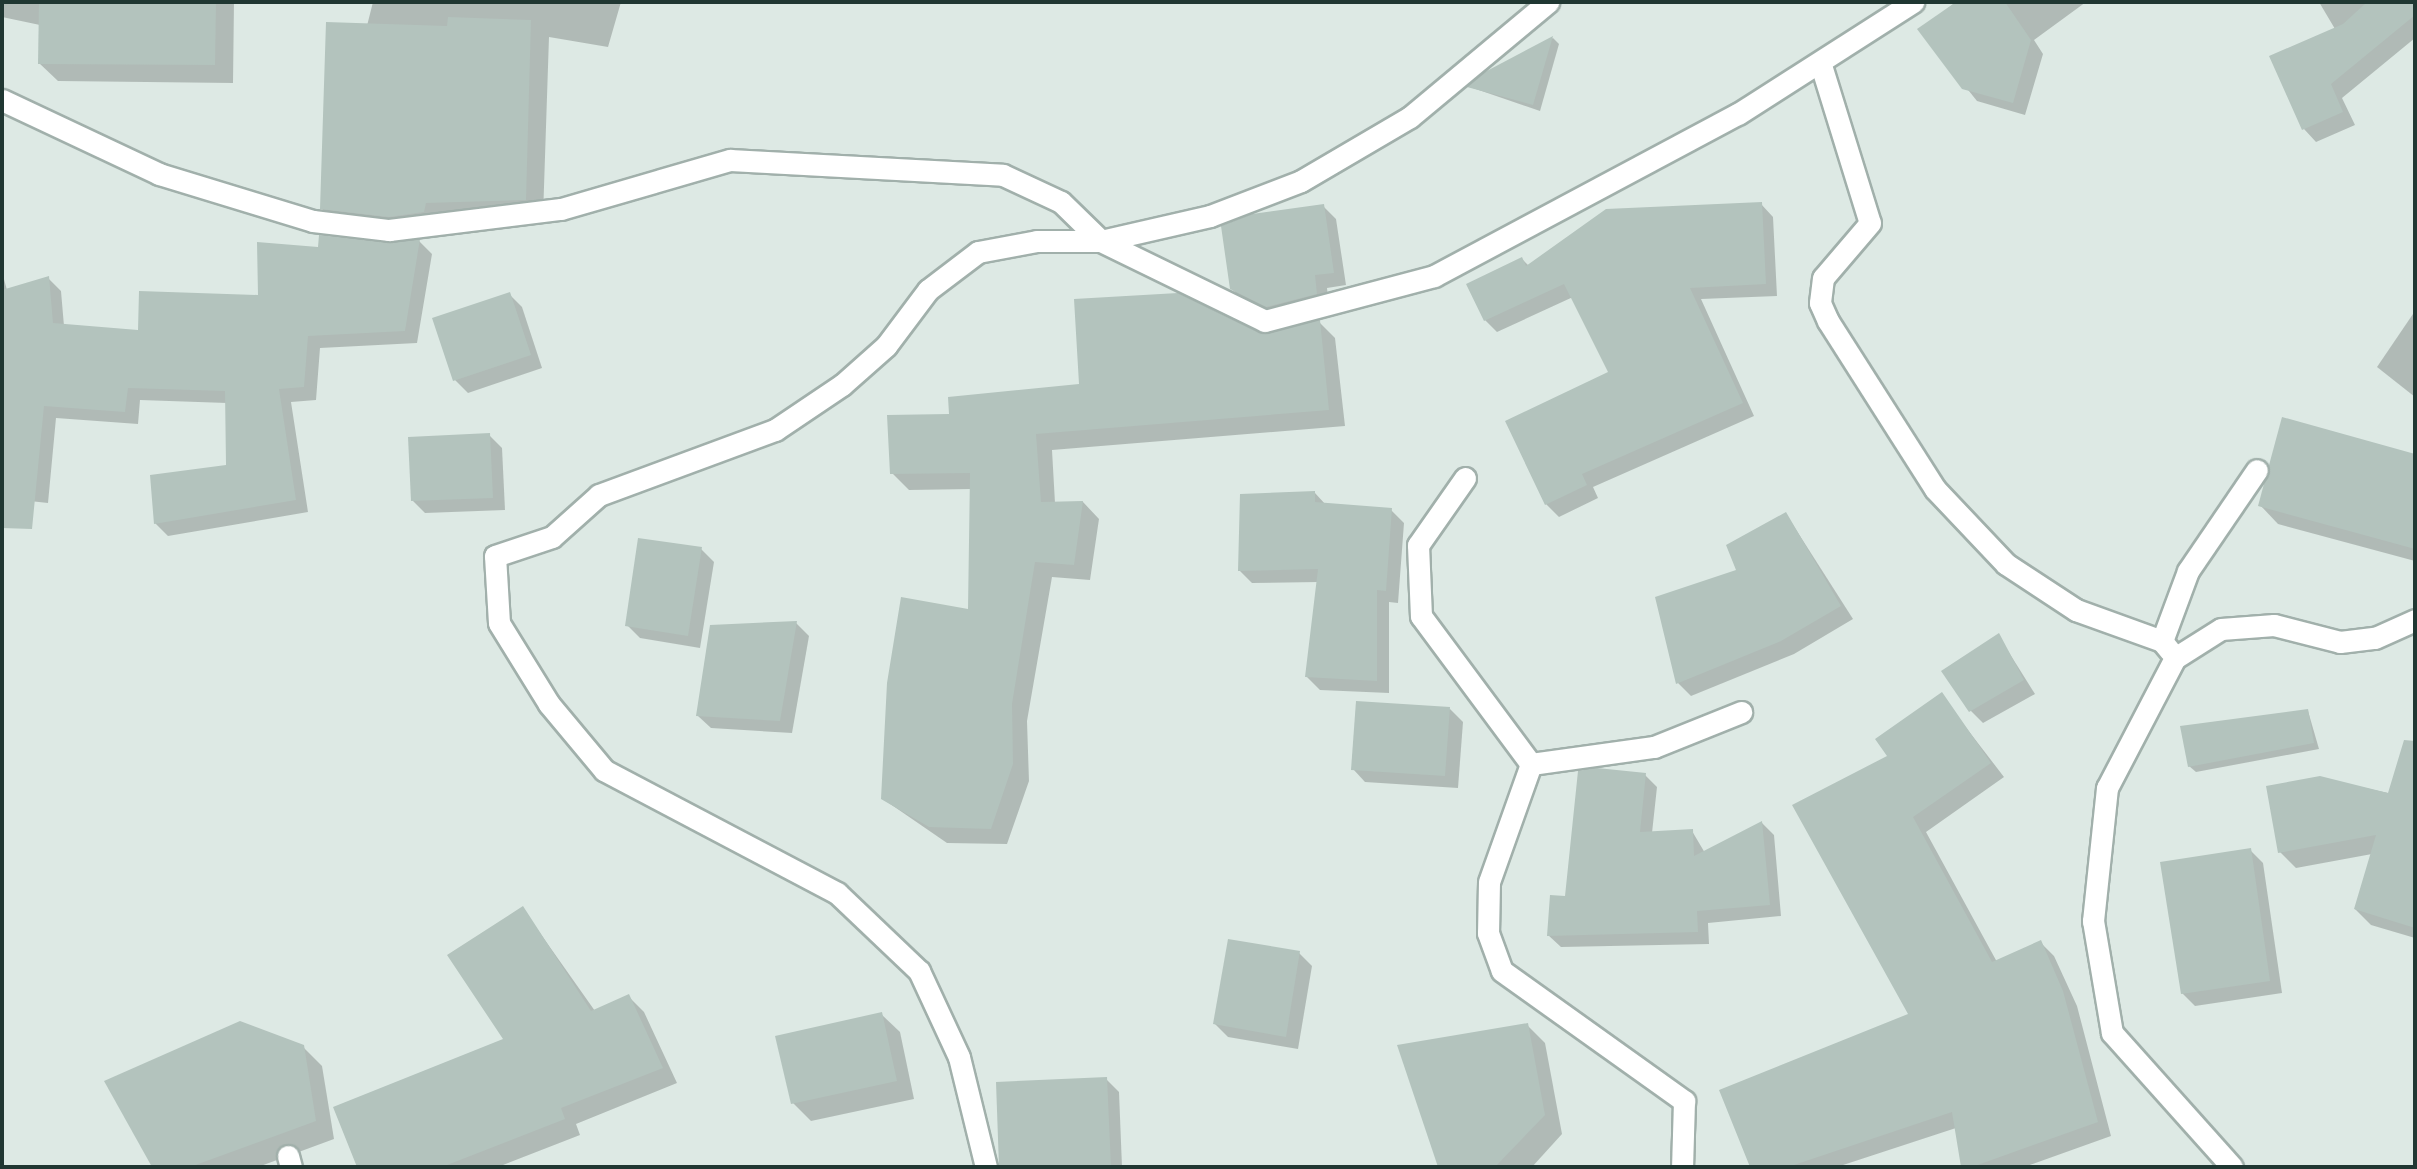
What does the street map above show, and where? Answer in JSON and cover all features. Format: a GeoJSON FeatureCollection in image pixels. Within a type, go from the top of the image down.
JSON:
{"type":"FeatureCollection","features":[{"type":"Feature","properties":{"kind":"street"},"geometry":{"type":"LineString","coordinates":[[986,1167],[959,1057],[919,971],[837,894],[604,770],[549,704],[499,622],[495,556],[552,537],[599,495],[775,430],[842,385],[886,345],[929,290],[978,252],[1037,241],[1101,240],[1210,216],[1301,181],[1410,117],[1548,2]]}},
{"type":"Feature","properties":{"kind":"street"},"geometry":{"type":"LineString","coordinates":[[2,100],[159,174],[313,221],[389,230],[463,224],[618,196],[730,160],[1003,175],[1061,202],[1101,240],[1265,321],[1434,276],[1821,65],[1913,2]]}},
{"type":"Feature","properties":{"kind":"street"},"geometry":{"type":"LineString","coordinates":[[1821,65],[1870,223],[1823,278],[1820,303],[1828,321],[1935,489],[2006,564],[2076,610],[2169,650],[2221,629],[2274,625],[2340,642],[2375,638],[2415,620]]}},
{"type":"Feature","properties":{"kind":"street"},"geometry":{"type":"LineString","coordinates":[[2232,1167],[2218,1144],[2112,1033],[2093,921],[2107,788],[2169,650],[2188,571],[2257,470]]}},
{"type":"Feature","properties":{"kind":"street"},"geometry":{"type":"LineString","coordinates":[[1465,478],[1418,545],[1421,616],[1531,764]]}},
{"type":"Feature","properties":{"kind":"street"},"geometry":{"type":"LineString","coordinates":[[1531,764],[1654,747],[1741,712]]}},
{"type":"Feature","properties":{"kind":"street"},"geometry":{"type":"LineString","coordinates":[[1531,764],[1489,882],[1488,933],[1502,971],[1684,1101],[1682,1167]]}},
{"type":"Feature","properties":{"kind":"building"},"geometry":{"type":"Polygon","coordinates":[[[39,2],[216,2],[215,65],[38,64],[39,2]]]}},
{"type":"Feature","properties":{"kind":"building"},"geometry":{"type":"Polygon","coordinates":[[[1956,2],[2005,2],[2031,40],[2013,103],[1962,89],[1917,29],[1956,2]]]}},
{"type":"Feature","properties":{"kind":"building"},"geometry":{"type":"Polygon","coordinates":[[[2367,2],[2415,2],[2415,15],[2331,84],[2343,112],[2302,130],[2269,56],[2343,24],[2367,2]]]}},
{"type":"Feature","properties":{"kind":"building"},"geometry":{"type":"Polygon","coordinates":[[[448,17],[531,20],[526,200],[426,203],[424,212],[389,217],[320,209],[326,22],[447,26],[448,17]]]}},
{"type":"Feature","properties":{"kind":"building"},"geometry":{"type":"Polygon","coordinates":[[[1553,36],[1533,105],[1467,87],[1483,73],[1553,36]]]}},
{"type":"Feature","properties":{"kind":"building"},"geometry":{"type":"Polygon","coordinates":[[[1762,202],[1766,284],[1690,288],[1743,403],[1582,474],[1587,485],[1545,505],[1505,421],[1608,372],[1564,284],[1484,321],[1466,284],[1522,257],[1526,266],[1606,209],[1762,202]]]}},
{"type":"Feature","properties":{"kind":"building"},"geometry":{"type":"Polygon","coordinates":[[[1324,204],[1334,273],[1315,275],[1317,294],[1266,307],[1230,289],[1221,226],[1252,214],[1324,204]]]}},
{"type":"Feature","properties":{"kind":"building"},"geometry":{"type":"Polygon","coordinates":[[[319,235],[388,243],[420,239],[405,331],[308,336],[304,387],[279,389],[296,500],[154,524],[150,475],[226,465],[225,391],[128,388],[125,412],[44,406],[32,529],[2,528],[2,290],[49,276],[53,323],[138,330],[139,291],[258,295],[257,242],[318,247],[319,235]]]}},
{"type":"Feature","properties":{"kind":"building"},"geometry":{"type":"Polygon","coordinates":[[[510,292],[531,355],[453,381],[432,318],[510,292]]]}},
{"type":"Feature","properties":{"kind":"building"},"geometry":{"type":"Polygon","coordinates":[[[1178,293],[1260,333],[1320,320],[1329,410],[1036,434],[1041,502],[1083,501],[1074,565],[1035,562],[1012,704],[1013,764],[991,829],[929,827],[881,799],[887,683],[901,597],[968,609],[970,473],[890,474],[887,415],[949,414],[948,397],[1079,384],[1074,299],[1178,293]]]}},
{"type":"Feature","properties":{"kind":"building"},"geometry":{"type":"Polygon","coordinates":[[[2282,417],[2415,454],[2415,549],[2258,506],[2282,417]]]}},
{"type":"Feature","properties":{"kind":"building"},"geometry":{"type":"Polygon","coordinates":[[[490,433],[493,498],[411,501],[408,437],[490,433]]]}},
{"type":"Feature","properties":{"kind":"building"},"geometry":{"type":"Polygon","coordinates":[[[1315,491],[1315,502],[1392,508],[1386,591],[1377,590],[1377,681],[1305,677],[1318,569],[1238,571],[1240,494],[1315,491]]]}},
{"type":"Feature","properties":{"kind":"building"},"geometry":{"type":"Polygon","coordinates":[[[1786,512],[1841,606],[1781,641],[1676,684],[1655,597],[1736,570],[1726,545],[1786,512]]]}},
{"type":"Feature","properties":{"kind":"building"},"geometry":{"type":"Polygon","coordinates":[[[638,538],[702,547],[688,636],[625,626],[638,538]]]}},
{"type":"Feature","properties":{"kind":"building"},"geometry":{"type":"Polygon","coordinates":[[[797,621],[780,721],[696,716],[710,625],[797,621]]]}},
{"type":"Feature","properties":{"kind":"building"},"geometry":{"type":"Polygon","coordinates":[[[1999,633],[2024,680],[1969,712],[1941,671],[1999,633]]]}},
{"type":"Feature","properties":{"kind":"building"},"geometry":{"type":"Polygon","coordinates":[[[1942,692],[1991,763],[1913,817],[1992,962],[2041,940],[2063,991],[2098,1122],[1972,1167],[1961,1167],[1952,1112],[1788,1167],[1750,1167],[1719,1090],[1908,1014],[1792,805],[1887,756],[1875,739],[1942,692]]]}},
{"type":"Feature","properties":{"kind":"building"},"geometry":{"type":"Polygon","coordinates":[[[1356,701],[1450,707],[1445,776],[1351,770],[1356,701]]]}},
{"type":"Feature","properties":{"kind":"building"},"geometry":{"type":"Polygon","coordinates":[[[2308,709],[2314,743],[2188,767],[2180,726],[2308,709]]]}},
{"type":"Feature","properties":{"kind":"building"},"geometry":{"type":"Polygon","coordinates":[[[2404,740],[2415,741],[2415,928],[2354,909],[2376,835],[2278,853],[2266,786],[2320,776],[2388,793],[2404,740]]]}},
{"type":"Feature","properties":{"kind":"building"},"geometry":{"type":"Polygon","coordinates":[[[1597,768],[1646,773],[1640,832],[1693,829],[1694,856],[1762,821],[1770,905],[1697,911],[1698,932],[1547,936],[1550,895],[1565,896],[1578,771],[1597,768]]]}},
{"type":"Feature","properties":{"kind":"building"},"geometry":{"type":"Polygon","coordinates":[[[2251,848],[2270,981],[2181,994],[2160,862],[2251,848]]]}},
{"type":"Feature","properties":{"kind":"building"},"geometry":{"type":"Polygon","coordinates":[[[523,906],[591,1011],[629,994],[663,1068],[561,1108],[565,1119],[442,1167],[357,1167],[333,1107],[503,1039],[447,955],[523,906]]]}},
{"type":"Feature","properties":{"kind":"building"},"geometry":{"type":"Polygon","coordinates":[[[1228,939],[1300,951],[1286,1037],[1213,1024],[1228,939]]]}},
{"type":"Feature","properties":{"kind":"building"},"geometry":{"type":"Polygon","coordinates":[[[882,1012],[897,1081],[791,1104],[775,1036],[882,1012]]]}},
{"type":"Feature","properties":{"kind":"building"},"geometry":{"type":"Polygon","coordinates":[[[240,1021],[304,1045],[316,1121],[190,1167],[152,1167],[104,1081],[240,1021]]]}},
{"type":"Feature","properties":{"kind":"building"},"geometry":{"type":"Polygon","coordinates":[[[1528,1023],[1545,1115],[1495,1167],[1438,1167],[1397,1045],[1528,1023]]]}},
{"type":"Feature","properties":{"kind":"building"},"geometry":{"type":"Polygon","coordinates":[[[1107,1077],[1111,1167],[999,1167],[996,1082],[1107,1077]]]}}]}
